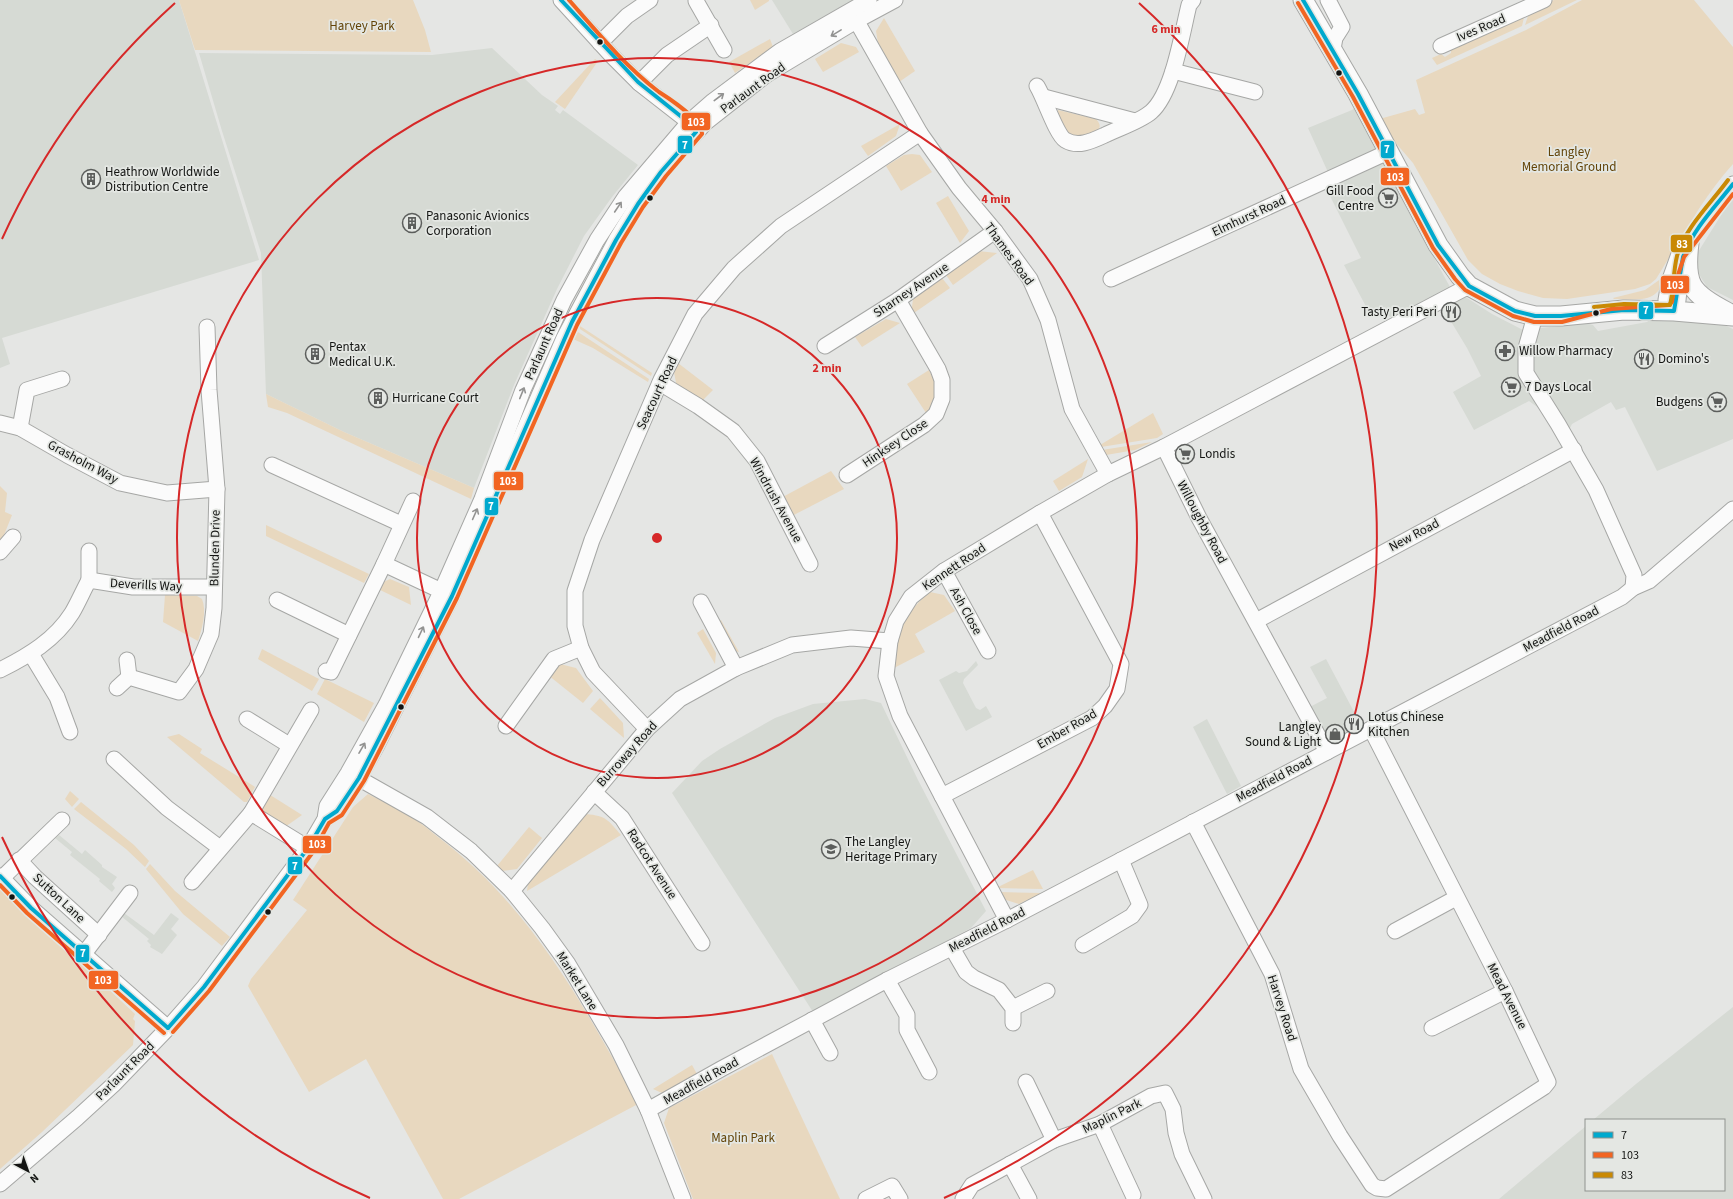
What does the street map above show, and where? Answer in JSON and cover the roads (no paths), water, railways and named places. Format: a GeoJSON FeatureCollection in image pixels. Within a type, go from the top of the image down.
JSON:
{"type":"FeatureCollection","features":[{"type":"Feature","properties":{"kind":"main road"},"geometry":{"type":"LineString","coordinates":[[1304,2],[1334,44],[1365,108],[1438,245],[1469,286],[1515,311],[1535,316],[1561,316],[1610,303],[1673,304],[1706,301]]}},
{"type":"Feature","properties":{"kind":"main road"},"geometry":{"type":"LineString","coordinates":[[1689,243],[1687,260],[1690,282],[1700,296],[1706,301],[1732,315]]}},
{"type":"Feature","properties":{"kind":"main road"},"geometry":{"type":"LineString","coordinates":[[1673,304],[1732,315]]}},
{"type":"Feature","properties":{"kind":"street"},"geometry":{"type":"LineString","coordinates":[[561,0],[639,83],[693,127]]}},
{"type":"Feature","properties":{"kind":"street"},"geometry":{"type":"LineString","coordinates":[[600,43],[627,16],[650,0]]}},
{"type":"Feature","properties":{"kind":"street","name":"Parlaunt Road"},"geometry":{"type":"LineString","coordinates":[[853,16],[869,0]]}},
{"type":"Feature","properties":{"kind":"street","name":"Parlaunt Road"},"geometry":{"type":"LineString","coordinates":[[0,1184],[113,1085],[168,1028],[204,987],[308,848],[325,819],[337,811],[353,776],[376,747],[447,594],[523,390],[564,300],[597,240],[626,196],[693,127],[713,101],[768,59],[853,16],[895,0]]}},
{"type":"Feature","properties":{"kind":"street"},"geometry":{"type":"LineString","coordinates":[[1135,121],[1041,91],[1052,120],[1063,139],[1073,143],[1087,143],[1135,121],[1151,112],[1162,98],[1173,71],[1189,5],[1193,0]]}},
{"type":"Feature","properties":{"kind":"street"},"geometry":{"type":"LineString","coordinates":[[1328,0],[1342,27],[1334,44]]}},
{"type":"Feature","properties":{"kind":"street","name":"Ives Road"},"geometry":{"type":"LineString","coordinates":[[1441,46],[1544,0]]}},
{"type":"Feature","properties":{"kind":"street"},"geometry":{"type":"LineString","coordinates":[[696,1],[724,50]]}},
{"type":"Feature","properties":{"kind":"street","name":"Thames Road"},"geometry":{"type":"LineString","coordinates":[[853,16],[920,134],[959,188],[995,231],[1030,279],[1048,320],[1072,409],[1108,474]]}},
{"type":"Feature","properties":{"kind":"street"},"geometry":{"type":"LineString","coordinates":[[639,83],[667,55],[711,25]]}},
{"type":"Feature","properties":{"kind":"street"},"geometry":{"type":"LineString","coordinates":[[1173,71],[1255,92]]}},
{"type":"Feature","properties":{"kind":"street","name":"Seacourt Road"},"geometry":{"type":"LineString","coordinates":[[647,729],[593,672],[581,648],[575,626],[575,591],[592,540],[660,383],[695,314],[734,268],[781,226],[920,134]]}},
{"type":"Feature","properties":{"kind":"street","name":"Elmhurst Road"},"geometry":{"type":"LineString","coordinates":[[1111,279],[1388,152]]}},
{"type":"Feature","properties":{"kind":"street"},"geometry":{"type":"LineString","coordinates":[[1673,304],[1684,256],[1689,243],[1733,184]]}},
{"type":"Feature","properties":{"kind":"street","name":"Sharney Avenue"},"geometry":{"type":"LineString","coordinates":[[825,346],[898,300],[995,231]]}},
{"type":"Feature","properties":{"kind":"street"},"geometry":{"type":"LineString","coordinates":[[1164,447],[1469,286]]}},
{"type":"Feature","properties":{"kind":"street","name":"Hinksey Close"},"geometry":{"type":"LineString","coordinates":[[846,475],[924,425],[936,414],[942,399],[942,380],[938,369],[898,300]]}},
{"type":"Feature","properties":{"kind":"street"},"geometry":{"type":"LineString","coordinates":[[1535,316],[1526,348],[1526,373],[1574,450],[1596,490],[1634,575],[1633,588]]}},
{"type":"Feature","properties":{"kind":"street","name":"Blunden Drive"},"geometry":{"type":"LineString","coordinates":[[129,676],[179,692],[196,669],[211,634],[214,608],[217,490],[208,390],[207,327]]}},
{"type":"Feature","properties":{"kind":"street"},"geometry":{"type":"LineString","coordinates":[[20,428],[27,390],[62,379]]}},
{"type":"Feature","properties":{"kind":"street","name":"Windrush Avenue"},"geometry":{"type":"LineString","coordinates":[[660,383],[698,406],[733,431],[757,461],[810,564]]}},
{"type":"Feature","properties":{"kind":"street","name":"Grasholm Way"},"geometry":{"type":"LineString","coordinates":[[0,423],[20,428],[120,483],[167,493],[217,490]]}},
{"type":"Feature","properties":{"kind":"street","name":"Kennett Road"},"geometry":{"type":"LineString","coordinates":[[1007,920],[900,716],[886,676],[890,641],[896,621],[911,596],[944,571],[1108,474],[1164,447]]}},
{"type":"Feature","properties":{"kind":"street","name":"Willoughby Road"},"geometry":{"type":"LineString","coordinates":[[1164,447],[1199,518],[1327,752]]}},
{"type":"Feature","properties":{"kind":"street","name":"New Road"},"geometry":{"type":"LineString","coordinates":[[1256,621],[1574,450]]}},
{"type":"Feature","properties":{"kind":"street"},"geometry":{"type":"LineString","coordinates":[[272,465],[401,524]]}},
{"type":"Feature","properties":{"kind":"street"},"geometry":{"type":"LineString","coordinates":[[326,671],[331,672],[413,501]]}},
{"type":"Feature","properties":{"kind":"street","name":"Meadfield Road"},"geometry":{"type":"LineString","coordinates":[[648,1110],[887,980],[1007,920],[1622,598],[1633,588],[1649,581],[1733,509]]}},
{"type":"Feature","properties":{"kind":"street","name":"Ember Road"},"geometry":{"type":"LineString","coordinates":[[942,796],[1092,718],[1105,706],[1117,689],[1121,664],[1040,513]]}},
{"type":"Feature","properties":{"kind":"street"},"geometry":{"type":"LineString","coordinates":[[0,552],[13,537]]}},
{"type":"Feature","properties":{"kind":"street"},"geometry":{"type":"LineString","coordinates":[[0,670],[31,654],[48,641],[72,614],[89,580],[89,552]]}},
{"type":"Feature","properties":{"kind":"street"},"geometry":{"type":"LineString","coordinates":[[384,564],[447,594]]}},
{"type":"Feature","properties":{"kind":"street","name":"Ash Close"},"geometry":{"type":"LineString","coordinates":[[944,571],[988,651]]}},
{"type":"Feature","properties":{"kind":"street","name":"Deverills Way"},"geometry":{"type":"LineString","coordinates":[[89,580],[132,587],[214,587]]}},
{"type":"Feature","properties":{"kind":"street"},"geometry":{"type":"LineString","coordinates":[[277,600],[349,635]]}},
{"type":"Feature","properties":{"kind":"street"},"geometry":{"type":"LineString","coordinates":[[700,602],[736,668]]}},
{"type":"Feature","properties":{"kind":"street","name":"Burroway Road"},"geometry":{"type":"LineString","coordinates":[[512,890],[647,729],[680,699],[736,668],[792,645],[851,638],[890,641]]}},
{"type":"Feature","properties":{"kind":"street"},"geometry":{"type":"LineString","coordinates":[[506,726],[554,659],[581,648]]}},
{"type":"Feature","properties":{"kind":"street"},"geometry":{"type":"LineString","coordinates":[[31,654],[57,697],[70,732]]}},
{"type":"Feature","properties":{"kind":"street"},"geometry":{"type":"LineString","coordinates":[[117,688],[129,676],[127,660]]}},
{"type":"Feature","properties":{"kind":"street"},"geometry":{"type":"LineString","coordinates":[[192,882],[251,813],[289,745],[311,710]]}},
{"type":"Feature","properties":{"kind":"street"},"geometry":{"type":"LineString","coordinates":[[247,719],[289,745]]}},
{"type":"Feature","properties":{"kind":"street","name":"Mead Avenue"},"geometry":{"type":"LineString","coordinates":[[1371,729],[1456,898],[1505,991],[1548,1082],[1544,1087],[1386,1189],[1377,1188]]}},
{"type":"Feature","properties":{"kind":"street"},"geometry":{"type":"LineString","coordinates":[[114,759],[167,808],[220,848]]}},
{"type":"Feature","properties":{"kind":"street","name":"Market Lane"},"geometry":{"type":"LineString","coordinates":[[353,776],[427,817],[470,851],[512,890],[568,964],[616,1045],[648,1110],[683,1199]]}},
{"type":"Feature","properties":{"kind":"street","name":"Radcot Avenue"},"geometry":{"type":"LineString","coordinates":[[594,792],[622,818],[702,943]]}},
{"type":"Feature","properties":{"kind":"street"},"geometry":{"type":"LineString","coordinates":[[251,813],[308,848]]}},
{"type":"Feature","properties":{"kind":"street","name":"Sutton Lane"},"geometry":{"type":"LineString","coordinates":[[62,820],[1,877],[31,908],[168,1028]]}},
{"type":"Feature","properties":{"kind":"street","name":"Harvey Road"},"geometry":{"type":"LineString","coordinates":[[1193,822],[1272,974],[1301,1069],[1340,1136],[1372,1185],[1377,1188]]}},
{"type":"Feature","properties":{"kind":"street","name":"Sutton Lane"},"geometry":{"type":"LineString","coordinates":[[19,860],[35,877],[99,935]]}},
{"type":"Feature","properties":{"kind":"street"},"geometry":{"type":"LineString","coordinates":[[1083,945],[1132,916],[1140,905],[1121,860]]}},
{"type":"Feature","properties":{"kind":"street"},"geometry":{"type":"LineString","coordinates":[[83,955],[130,893]]}},
{"type":"Feature","properties":{"kind":"street"},"geometry":{"type":"LineString","coordinates":[[1396,931],[1456,898]]}},
{"type":"Feature","properties":{"kind":"street"},"geometry":{"type":"LineString","coordinates":[[952,948],[966,972],[974,978],[999,990],[1013,1008],[1013,1024]]}},
{"type":"Feature","properties":{"kind":"street"},"geometry":{"type":"LineString","coordinates":[[887,980],[907,1015],[907,1030],[929,1072]]}},
{"type":"Feature","properties":{"kind":"street"},"geometry":{"type":"LineString","coordinates":[[1432,1028],[1505,991]]}},
{"type":"Feature","properties":{"kind":"street"},"geometry":{"type":"LineString","coordinates":[[1013,1008],[1047,992]]}},
{"type":"Feature","properties":{"kind":"street"},"geometry":{"type":"LineString","coordinates":[[812,1020],[830,1053]]}},
{"type":"Feature","properties":{"kind":"street"},"geometry":{"type":"LineString","coordinates":[[1026,1082],[1054,1140]]}},
{"type":"Feature","properties":{"kind":"street","name":"Maplin Park"},"geometry":{"type":"LineString","coordinates":[[963,1199],[972,1185],[1054,1140],[1100,1124],[1151,1096],[1165,1093],[1173,1109],[1176,1134],[1182,1154],[1204,1199]]}},
{"type":"Feature","properties":{"kind":"street"},"geometry":{"type":"LineString","coordinates":[[1100,1124],[1133,1196]]}},
{"type":"Feature","properties":{"kind":"street"},"geometry":{"type":"LineString","coordinates":[[1010,1164],[1029,1199]]}},
{"type":"Feature","properties":{"kind":"street"},"geometry":{"type":"LineString","coordinates":[[866,1199],[892,1186],[900,1199]]}},
{"type":"Feature","properties":{"kind":"place","name":"Heathrow Worldwide Distribution Centre"},"geometry":{"type":"Point","coordinates":[91,179]}},
{"type":"Feature","properties":{"kind":"place","name":"Gill Food Centre"},"geometry":{"type":"Point","coordinates":[1388,198]}},
{"type":"Feature","properties":{"kind":"place","name":"Panasonic Avionics Corporation"},"geometry":{"type":"Point","coordinates":[412,223]}},
{"type":"Feature","properties":{"kind":"place","name":"Tasty Peri Peri"},"geometry":{"type":"Point","coordinates":[1451,312]}},
{"type":"Feature","properties":{"kind":"place","name":"Willow Pharmacy"},"geometry":{"type":"Point","coordinates":[1505,351]}},
{"type":"Feature","properties":{"kind":"place","name":"Pentax Medical U.K."},"geometry":{"type":"Point","coordinates":[315,354]}},
{"type":"Feature","properties":{"kind":"place","name":"Domino's"},"geometry":{"type":"Point","coordinates":[1644,359]}},
{"type":"Feature","properties":{"kind":"place","name":"7 Days Local"},"geometry":{"type":"Point","coordinates":[1511,387]}},
{"type":"Feature","properties":{"kind":"place","name":"Hurricane Court"},"geometry":{"type":"Point","coordinates":[378,398]}},
{"type":"Feature","properties":{"kind":"place","name":"Budgens"},"geometry":{"type":"Point","coordinates":[1717,402]}},
{"type":"Feature","properties":{"kind":"place","name":"Londis"},"geometry":{"type":"Point","coordinates":[1185,454]}},
{"type":"Feature","properties":{"kind":"place","name":"Lotus Chinese Kitchen"},"geometry":{"type":"Point","coordinates":[1354,724]}},
{"type":"Feature","properties":{"kind":"place","name":"Langley Sound & Light"},"geometry":{"type":"Point","coordinates":[1335,734]}},
{"type":"Feature","properties":{"kind":"place","name":"The Langley Heritage Primary"},"geometry":{"type":"Point","coordinates":[831,849]}},
{"type":"Feature","properties":{"kind":"park label","name":"Harvey Park"},"geometry":{"type":"Point","coordinates":[362,26]}},
{"type":"Feature","properties":{"kind":"park label","name":"Langley Memorial Ground"},"geometry":{"type":"Point","coordinates":[1569,160]}}]}
